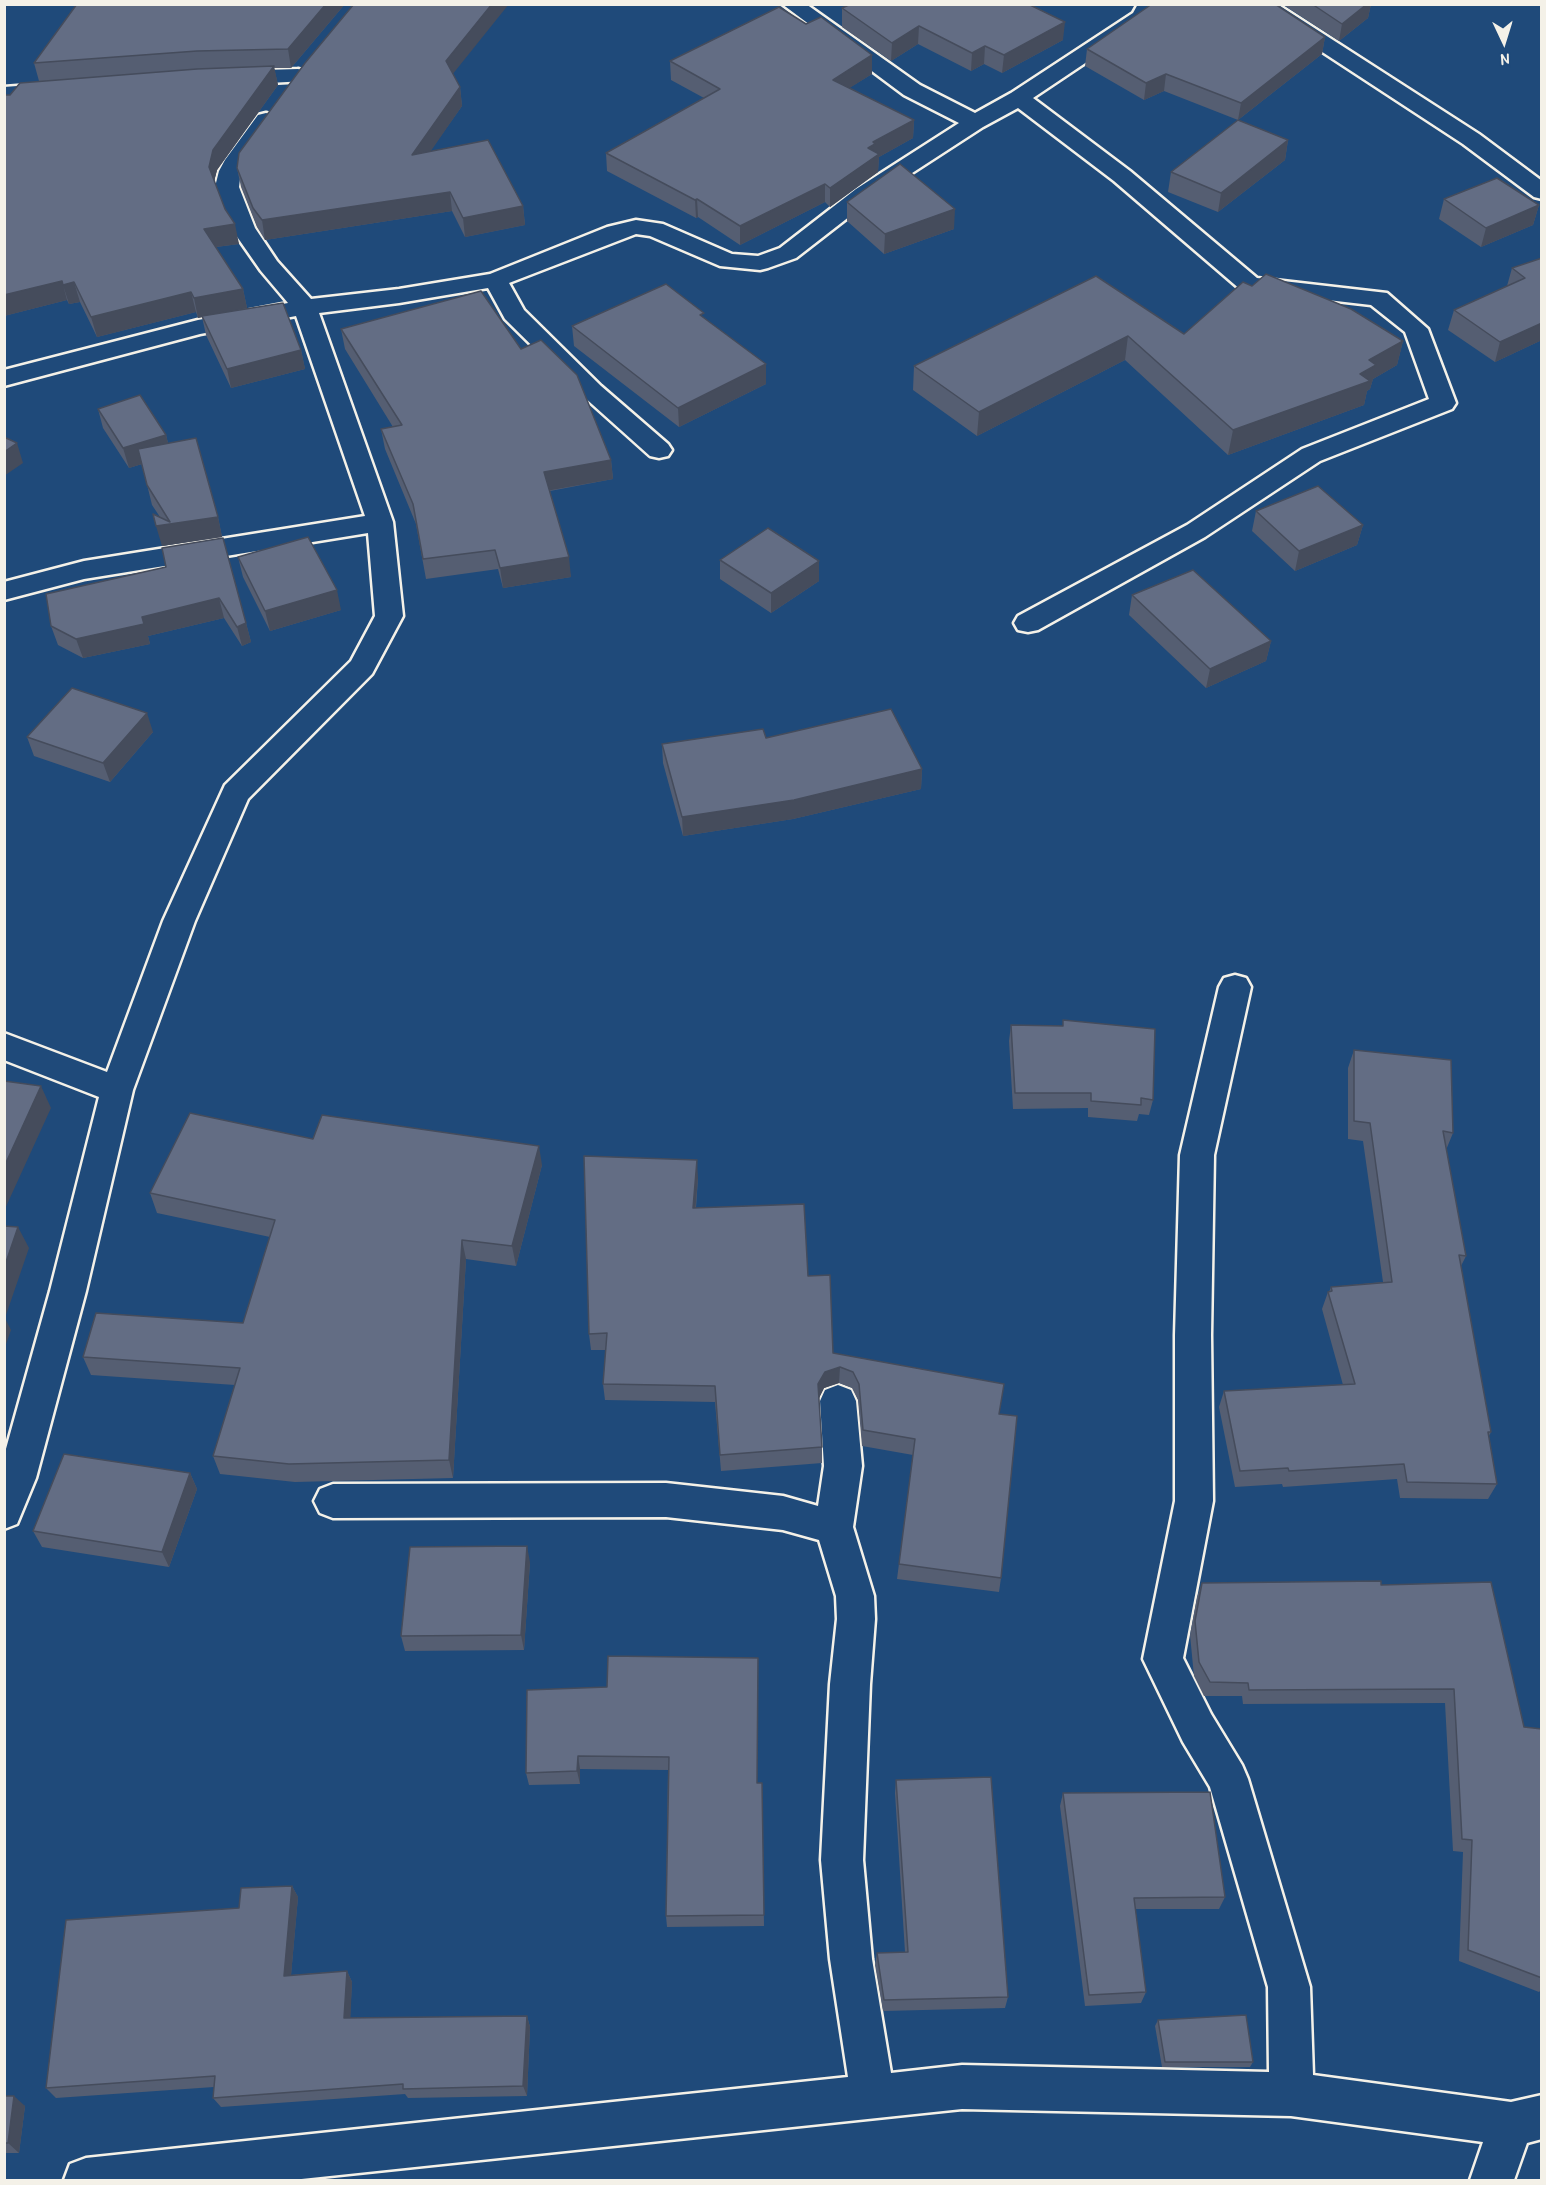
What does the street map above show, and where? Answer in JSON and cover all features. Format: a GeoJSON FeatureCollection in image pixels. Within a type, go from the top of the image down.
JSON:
{"type":"FeatureCollection","features":[{"type":"Feature","properties":{"kind":"street"},"geometry":{"type":"LineString","coordinates":[[792,4],[912,90],[975,122]]}},
{"type":"Feature","properties":{"kind":"street"},"geometry":{"type":"LineString","coordinates":[[4,378],[198,327],[305,307],[399,296],[495,280],[615,232],[636,227],[655,229],[728,261],[760,263],[788,253],[864,194],[975,122],[1019,98],[1141,17],[1149,4]]}},
{"type":"Feature","properties":{"kind":"street"},"geometry":{"type":"LineString","coordinates":[[1262,4],[1471,139],[1542,192]]}},
{"type":"Feature","properties":{"kind":"street"},"geometry":{"type":"LineString","coordinates":[[4,1512],[16,1478],[68,1291],[117,1090],[179,921],[236,794],[362,668],[389,616],[380,522],[305,307],[269,266],[243,228],[227,187],[230,171],[236,160],[293,83],[212,78]]}},
{"type":"Feature","properties":{"kind":"street"},"geometry":{"type":"LineString","coordinates":[[4,94],[75,89]]}},
{"type":"Feature","properties":{"kind":"street"},"geometry":{"type":"LineString","coordinates":[[1019,98],[1122,176],[1250,285],[1378,298],[1416,329],[1443,403],[1311,456],[1196,531],[1028,623]]}},
{"type":"Feature","properties":{"kind":"street"},"geometry":{"type":"LineString","coordinates":[[495,280],[514,314],[592,391],[659,450]]}},
{"type":"Feature","properties":{"kind":"street"},"geometry":{"type":"LineString","coordinates":[[4,591],[84,570],[380,522]]}},
{"type":"Feature","properties":{"kind":"street"},"geometry":{"type":"LineString","coordinates":[[1235,987],[1197,1155],[1193,1335],[1194,1501],[1163,1659],[1197,1728],[1228,1779],[1289,1987],[1291,2094]]}},
{"type":"Feature","properties":{"kind":"street"},"geometry":{"type":"LineString","coordinates":[[4,1046],[117,1090]]}},
{"type":"Feature","properties":{"kind":"street"},"geometry":{"type":"LineString","coordinates":[[838,1401],[843,1466],[834,1527],[855,1596],[856,1619],[850,1684],[842,1860],[851,1959],[873,2096]]}},
{"type":"Feature","properties":{"kind":"street"},"geometry":{"type":"LineString","coordinates":[[333,1502],[666,1500],[783,1513],[834,1527]]}},
{"type":"Feature","properties":{"kind":"street"},"geometry":{"type":"LineString","coordinates":[[86,2181],[962,2087],[1291,2094],[1526,2120],[1492,2181]]}},
{"type":"Feature","properties":{"kind":"building"},"geometry":{"type":"Polygon","coordinates":[[[77,4],[326,4],[288,49],[197,51],[34,63],[77,4]]]}},
{"type":"Feature","properties":{"kind":"building"},"geometry":{"type":"Polygon","coordinates":[[[354,4],[492,4],[446,61],[460,87],[412,155],[488,140],[523,206],[463,218],[450,192],[262,220],[253,208],[237,168],[239,153],[305,63],[354,4]]]}},
{"type":"Feature","properties":{"kind":"building"},"geometry":{"type":"Polygon","coordinates":[[[851,4],[1028,4],[1065,22],[1004,55],[985,46],[972,53],[919,26],[892,43],[842,8],[851,4]]]}},
{"type":"Feature","properties":{"kind":"building"},"geometry":{"type":"Polygon","coordinates":[[[1152,4],[1275,4],[1325,37],[1241,103],[1166,74],[1146,83],[1087,49],[1152,4]]]}},
{"type":"Feature","properties":{"kind":"building"},"geometry":{"type":"Polygon","coordinates":[[[1312,4],[1367,4],[1342,24],[1312,4]]]}},
{"type":"Feature","properties":{"kind":"building"},"geometry":{"type":"Polygon","coordinates":[[[779,7],[806,24],[821,17],[872,55],[833,80],[914,120],[873,142],[875,144],[868,148],[879,154],[830,188],[825,184],[740,226],[697,199],[606,153],[720,89],[670,61],[779,7]]]}},
{"type":"Feature","properties":{"kind":"building"},"geometry":{"type":"Polygon","coordinates":[[[274,66],[213,150],[209,167],[225,209],[235,224],[204,229],[243,289],[194,298],[191,292],[91,317],[74,282],[63,285],[62,281],[4,295],[4,95],[10,95],[20,83],[197,69],[274,66]]]}},
{"type":"Feature","properties":{"kind":"building"},"geometry":{"type":"Polygon","coordinates":[[[1238,120],[1288,140],[1221,193],[1171,172],[1238,120]]]}},
{"type":"Feature","properties":{"kind":"building"},"geometry":{"type":"Polygon","coordinates":[[[900,164],[955,209],[885,234],[847,202],[900,164]]]}},
{"type":"Feature","properties":{"kind":"building"},"geometry":{"type":"Polygon","coordinates":[[[1497,178],[1539,205],[1486,228],[1444,199],[1497,178]]]}},
{"type":"Feature","properties":{"kind":"building"},"geometry":{"type":"Polygon","coordinates":[[[1542,258],[1542,323],[1500,342],[1454,310],[1525,278],[1512,268],[1542,258]]]}},
{"type":"Feature","properties":{"kind":"building"},"geometry":{"type":"Polygon","coordinates":[[[1266,274],[1351,309],[1403,341],[1369,360],[1376,365],[1360,374],[1370,381],[1233,430],[1128,336],[979,412],[914,366],[1096,276],[1184,334],[1243,282],[1252,286],[1266,274]]]}},
{"type":"Feature","properties":{"kind":"building"},"geometry":{"type":"Polygon","coordinates":[[[666,284],[704,313],[700,315],[766,364],[678,408],[572,326],[666,284]]]}},
{"type":"Feature","properties":{"kind":"building"},"geometry":{"type":"Polygon","coordinates":[[[481,291],[521,349],[541,340],[577,375],[611,460],[544,472],[569,557],[500,568],[495,550],[423,559],[413,504],[381,429],[402,425],[341,329],[481,291]]]}},
{"type":"Feature","properties":{"kind":"building"},"geometry":{"type":"Polygon","coordinates":[[[283,303],[301,350],[227,369],[202,316],[283,303]]]}},
{"type":"Feature","properties":{"kind":"building"},"geometry":{"type":"Polygon","coordinates":[[[140,395],[166,435],[123,448],[98,409],[140,395]]]}},
{"type":"Feature","properties":{"kind":"building"},"geometry":{"type":"Polygon","coordinates":[[[4,437],[17,443],[4,452],[4,437]]]}},
{"type":"Feature","properties":{"kind":"building"},"geometry":{"type":"Polygon","coordinates":[[[196,438],[218,517],[156,526],[153,514],[170,522],[147,485],[138,449],[196,438]]]}},
{"type":"Feature","properties":{"kind":"building"},"geometry":{"type":"Polygon","coordinates":[[[1318,486],[1363,525],[1299,551],[1256,511],[1318,486]]]}},
{"type":"Feature","properties":{"kind":"building"},"geometry":{"type":"Polygon","coordinates":[[[768,528],[819,561],[771,593],[720,560],[768,528]]]}},
{"type":"Feature","properties":{"kind":"building"},"geometry":{"type":"Polygon","coordinates":[[[308,537],[337,590],[265,611],[238,557],[308,537]]]}},
{"type":"Feature","properties":{"kind":"building"},"geometry":{"type":"Polygon","coordinates":[[[223,538],[246,623],[237,627],[219,598],[142,617],[144,624],[76,639],[51,626],[46,594],[166,567],[162,548],[223,538]]]}},
{"type":"Feature","properties":{"kind":"building"},"geometry":{"type":"Polygon","coordinates":[[[1193,570],[1271,641],[1210,669],[1132,595],[1193,570]]]}},
{"type":"Feature","properties":{"kind":"building"},"geometry":{"type":"Polygon","coordinates":[[[72,688],[147,713],[103,763],[27,737],[72,688]]]}},
{"type":"Feature","properties":{"kind":"building"},"geometry":{"type":"Polygon","coordinates":[[[891,709],[922,769],[794,800],[682,817],[662,744],[763,729],[766,738],[891,709]]]}},
{"type":"Feature","properties":{"kind":"building"},"geometry":{"type":"Polygon","coordinates":[[[1063,1020],[1155,1029],[1153,1100],[1141,1098],[1141,1105],[1091,1101],[1091,1093],[1015,1093],[1011,1025],[1063,1026],[1063,1020]]]}},
{"type":"Feature","properties":{"kind":"building"},"geometry":{"type":"Polygon","coordinates":[[[1354,1050],[1451,1060],[1453,1133],[1443,1131],[1466,1256],[1459,1255],[1491,1432],[1488,1432],[1497,1484],[1407,1482],[1404,1464],[1289,1471],[1288,1468],[1240,1471],[1224,1391],[1355,1384],[1328,1292],[1332,1291],[1331,1287],[1392,1282],[1370,1123],[1354,1121],[1354,1050]]]}},
{"type":"Feature","properties":{"kind":"building"},"geometry":{"type":"Polygon","coordinates":[[[4,1081],[41,1086],[4,1167],[4,1081]]]}},
{"type":"Feature","properties":{"kind":"building"},"geometry":{"type":"Polygon","coordinates":[[[190,1113],[313,1139],[322,1115],[539,1146],[512,1246],[462,1240],[449,1460],[289,1464],[213,1456],[240,1368],[83,1357],[96,1313],[243,1323],[275,1220],[150,1193],[190,1113]]]}},
{"type":"Feature","properties":{"kind":"building"},"geometry":{"type":"Polygon","coordinates":[[[584,1156],[697,1160],[693,1208],[804,1204],[808,1276],[830,1275],[833,1353],[1004,1384],[999,1414],[1017,1416],[1001,1578],[899,1564],[915,1439],[863,1430],[859,1384],[853,1372],[840,1367],[825,1372],[818,1384],[822,1447],[720,1455],[715,1386],[603,1384],[607,1333],[589,1334],[584,1156]]]}},
{"type":"Feature","properties":{"kind":"building"},"geometry":{"type":"Polygon","coordinates":[[[4,1226],[18,1227],[4,1268],[4,1226]]]}},
{"type":"Feature","properties":{"kind":"building"},"geometry":{"type":"Polygon","coordinates":[[[64,1454],[190,1473],[162,1552],[33,1531],[64,1454]]]}},
{"type":"Feature","properties":{"kind":"building"},"geometry":{"type":"Polygon","coordinates":[[[527,1546],[521,1635],[401,1636],[410,1547],[527,1546]]]}},
{"type":"Feature","properties":{"kind":"building"},"geometry":{"type":"Polygon","coordinates":[[[1381,1581],[1381,1585],[1491,1582],[1524,1727],[1542,1729],[1542,1978],[1468,1950],[1472,1840],[1462,1839],[1454,1689],[1249,1690],[1248,1683],[1210,1682],[1199,1662],[1195,1621],[1202,1583],[1381,1581]]]}},
{"type":"Feature","properties":{"kind":"building"},"geometry":{"type":"Polygon","coordinates":[[[608,1656],[758,1658],[757,1783],[762,1783],[764,1915],[666,1916],[669,1757],[578,1756],[577,1771],[526,1773],[527,1690],[607,1687],[608,1656]]]}},
{"type":"Feature","properties":{"kind":"building"},"geometry":{"type":"Polygon","coordinates":[[[991,1777],[1008,1997],[884,2000],[877,1953],[908,1952],[896,1780],[991,1777]]]}},
{"type":"Feature","properties":{"kind":"building"},"geometry":{"type":"Polygon","coordinates":[[[1210,1792],[1225,1897],[1134,1898],[1146,1992],[1089,1995],[1063,1793],[1210,1792]]]}},
{"type":"Feature","properties":{"kind":"building"},"geometry":{"type":"Polygon","coordinates":[[[292,1886],[284,1976],[347,1971],[344,2018],[527,2016],[523,2086],[403,2089],[403,2084],[213,2098],[215,2076],[46,2088],[66,1920],[239,1908],[241,1888],[292,1886]]]}},
{"type":"Feature","properties":{"kind":"building"},"geometry":{"type":"Polygon","coordinates":[[[1246,2015],[1253,2062],[1165,2062],[1158,2020],[1246,2015]]]}},
{"type":"Feature","properties":{"kind":"building"},"geometry":{"type":"Polygon","coordinates":[[[4,2096],[14,2096],[8,2143],[4,2143],[4,2096]]]}}]}
